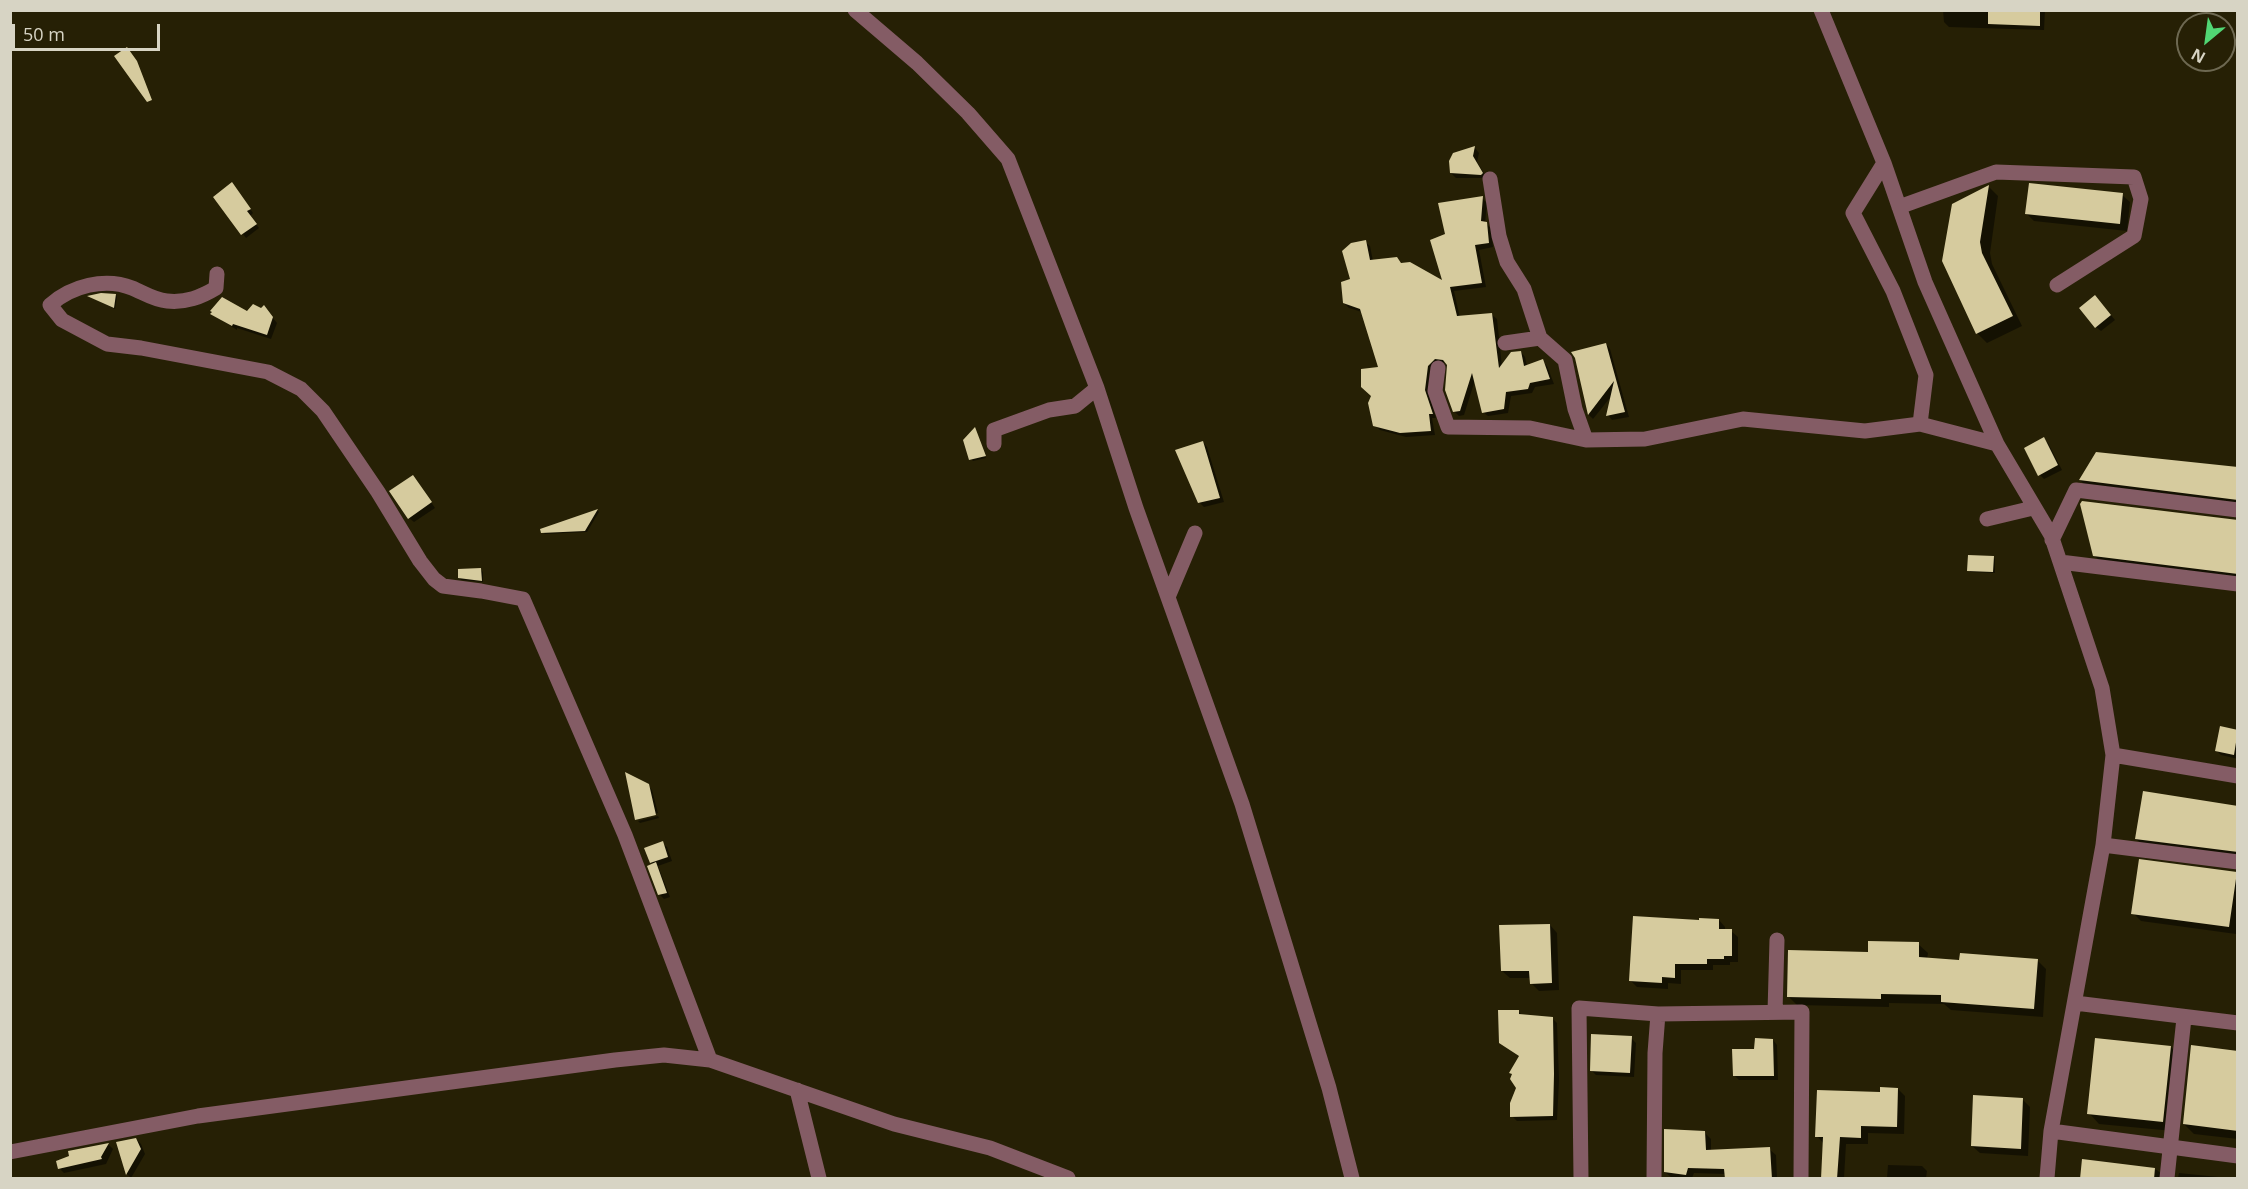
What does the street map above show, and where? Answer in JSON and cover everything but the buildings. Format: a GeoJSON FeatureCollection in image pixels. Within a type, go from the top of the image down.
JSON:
{"type":"FeatureCollection","features":[{"type":"Feature","properties":{"kind":"street"},"geometry":{"type":"LineString","coordinates":[[855,10],[917,63],[969,113],[1008,159],[1097,388],[1242,804],[1329,1088],[1352,1179]]}},
{"type":"Feature","properties":{"kind":"street"},"geometry":{"type":"LineString","coordinates":[[1821,10],[1884,164],[1924,282],[1997,444],[2052,540],[2102,688],[2112,755],[2103,845],[2051,1131],[2047,1179]]}},
{"type":"Feature","properties":{"kind":"street"},"geometry":{"type":"LineString","coordinates":[[1884,164],[1853,213],[1893,291],[1926,375],[1920,424]]}},
{"type":"Feature","properties":{"kind":"street"},"geometry":{"type":"LineString","coordinates":[[1899,207],[1996,172],[2134,177],[2141,199],[2134,236],[2057,285]]}},
{"type":"Feature","properties":{"kind":"street"},"geometry":{"type":"LineString","coordinates":[[1490,179],[1499,236],[1507,262],[1524,289],[1540,338],[1565,360],[1575,409],[1586,440]]}},
{"type":"Feature","properties":{"kind":"street"},"geometry":{"type":"LineString","coordinates":[[217,274],[216,288],[196,299],[168,301],[112,282],[84,287],[62,295],[50,305],[62,320],[107,344],[141,348],[268,372],[301,389],[322,411],[434,579],[443,586],[523,599],[625,835],[710,1060]]}},
{"type":"Feature","properties":{"kind":"street"},"geometry":{"type":"LineString","coordinates":[[1505,343],[1540,338]]}},
{"type":"Feature","properties":{"kind":"street"},"geometry":{"type":"LineString","coordinates":[[1438,368],[1435,391],[1448,428],[1530,428],[1586,440],[1645,439],[1743,419],[1865,431],[1920,424],[1997,444]]}},
{"type":"Feature","properties":{"kind":"street"},"geometry":{"type":"LineString","coordinates":[[994,444],[994,430],[1049,410],[1075,406],[1097,388]]}},
{"type":"Feature","properties":{"kind":"street"},"geometry":{"type":"LineString","coordinates":[[2052,540],[2076,490],[2238,510]]}},
{"type":"Feature","properties":{"kind":"street"},"geometry":{"type":"LineString","coordinates":[[1987,519],[2033,508]]}},
{"type":"Feature","properties":{"kind":"street"},"geometry":{"type":"LineString","coordinates":[[1168,597],[1195,533]]}},
{"type":"Feature","properties":{"kind":"street"},"geometry":{"type":"LineString","coordinates":[[2060,562],[2238,584]]}},
{"type":"Feature","properties":{"kind":"street"},"geometry":{"type":"LineString","coordinates":[[2112,755],[2238,776]]}},
{"type":"Feature","properties":{"kind":"street"},"geometry":{"type":"LineString","coordinates":[[2103,845],[2238,861]]}},
{"type":"Feature","properties":{"kind":"street"},"geometry":{"type":"LineString","coordinates":[[1775,1012],[1777,940]]}},
{"type":"Feature","properties":{"kind":"street"},"geometry":{"type":"LineString","coordinates":[[2075,1003],[2238,1023]]}},
{"type":"Feature","properties":{"kind":"street"},"geometry":{"type":"LineString","coordinates":[[1581,1179],[1579,1008],[1658,1014],[1802,1012],[1801,1179]]}},
{"type":"Feature","properties":{"kind":"street"},"geometry":{"type":"LineString","coordinates":[[1654,1179],[1655,1053],[1658,1014]]}},
{"type":"Feature","properties":{"kind":"street"},"geometry":{"type":"LineString","coordinates":[[2167,1179],[2184,1018]]}},
{"type":"Feature","properties":{"kind":"street"},"geometry":{"type":"LineString","coordinates":[[10,1152],[198,1116],[615,1060],[664,1056],[710,1060],[894,1124],[990,1148],[1068,1179]]}},
{"type":"Feature","properties":{"kind":"street"},"geometry":{"type":"LineString","coordinates":[[797,1090],[819,1179]]}},
{"type":"Feature","properties":{"kind":"street"},"geometry":{"type":"LineString","coordinates":[[2051,1131],[2238,1156]]}}]}
